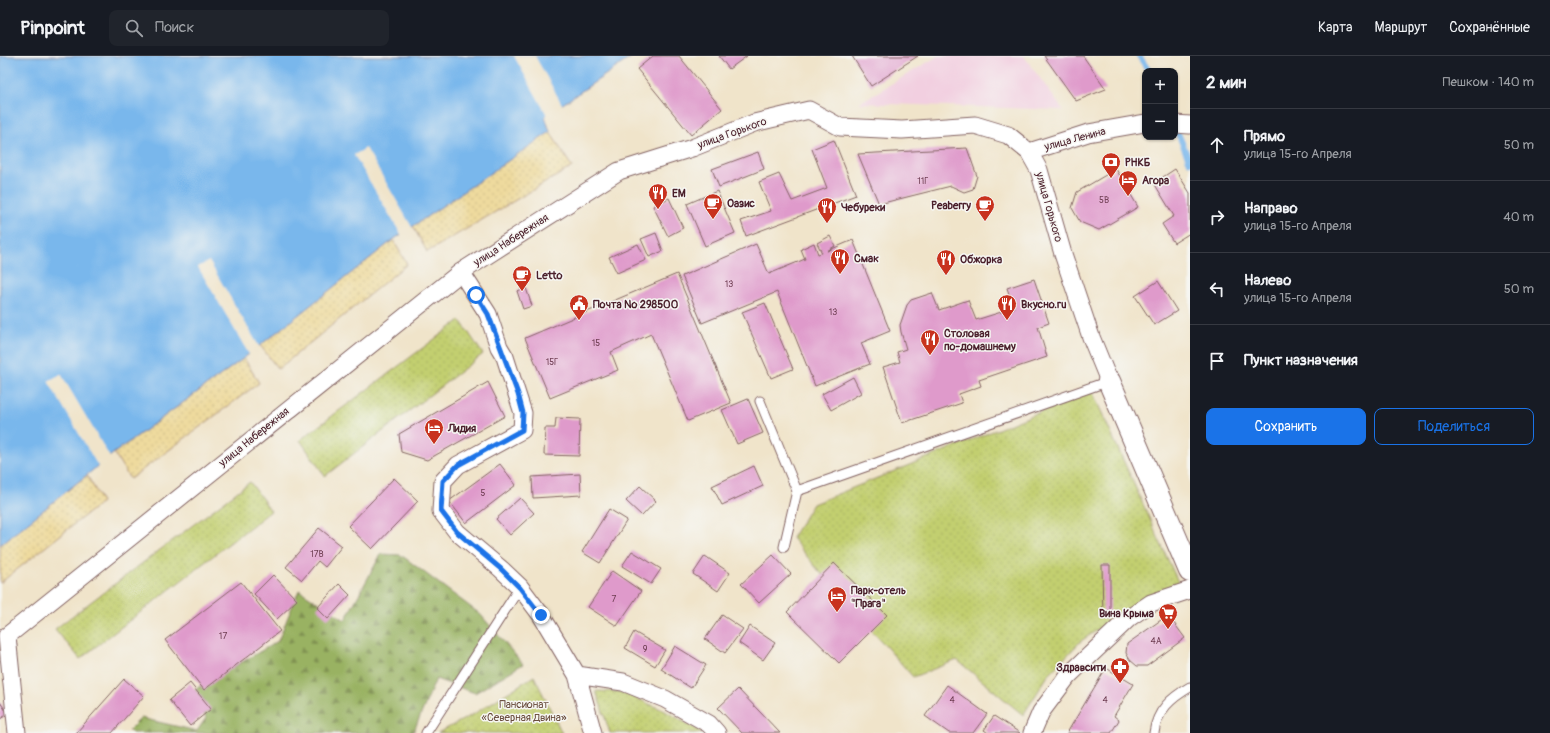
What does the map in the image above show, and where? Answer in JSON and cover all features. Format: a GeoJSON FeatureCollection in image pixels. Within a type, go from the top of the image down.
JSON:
{"type":"FeatureCollection","features":[{"type":"Feature","properties":{"kind":"main road","name":"улица Горького"},"geometry":{"type":"LineString","coordinates":[[1109,380],[1190,571]]}},
{"type":"Feature","properties":{"kind":"street","name":"улица Горького"},"geometry":{"type":"LineString","coordinates":[[588,190],[619,171],[692,148],[754,123],[809,110],[840,127],[902,130],[975,125],[1008,135],[1029,152],[1039,170],[1063,254],[1091,337],[1109,380]]}},
{"type":"Feature","properties":{"kind":"street","name":"улица Ленина"},"geometry":{"type":"LineString","coordinates":[[1029,152],[1088,133],[1142,124]]}},
{"type":"Feature","properties":{"kind":"street"},"geometry":{"type":"LineString","coordinates":[[1178,124],[1190,125]]}},
{"type":"Feature","properties":{"kind":"street","name":"улица Набережная"},"geometry":{"type":"LineString","coordinates":[[17,733],[7,636],[461,272],[588,190]]}},
{"type":"Feature","properties":{"kind":"street"},"geometry":{"type":"LineString","coordinates":[[461,272],[488,314],[518,394],[523,413],[522,430],[458,465],[443,481],[441,511],[457,532],[501,569],[520,588],[541,615],[577,675],[593,733]]}},
{"type":"Feature","properties":{"kind":"street"},"geometry":{"type":"LineString","coordinates":[[1032,733],[1041,712],[1068,676],[1129,618],[1151,603],[1190,590]]}},
{"type":"Feature","properties":{"kind":"street"},"geometry":{"type":"LineString","coordinates":[[577,675],[623,682],[665,699],[709,724],[716,733]]}},
{"type":"Feature","properties":{"kind":"lane"},"geometry":{"type":"LineString","coordinates":[[797,491],[1109,380]]}},
{"type":"Feature","properties":{"kind":"lane"},"geometry":{"type":"LineString","coordinates":[[760,401],[797,491],[784,547]]}},
{"type":"Feature","properties":{"kind":"lane"},"geometry":{"type":"LineString","coordinates":[[426,733],[520,588]]}},
{"type":"Feature","properties":{"kind":"lane"},"geometry":{"type":"LineString","coordinates":[[1154,733],[1158,719],[1167,702],[1190,687]]}},
{"type":"Feature","properties":{"kind":"shaded area"},"geometry":{"type":"Polygon","coordinates":[[[938,56],[1024,56],[1063,110],[859,103],[938,56]]]}},
{"type":"Feature","properties":{"kind":"green space"},"geometry":{"type":"Polygon","coordinates":[[[460,320],[483,354],[325,476],[300,440],[460,320]]]}},
{"type":"Feature","properties":{"kind":"green space"},"geometry":{"type":"Polygon","coordinates":[[[1092,391],[1179,584],[1149,595],[1081,641],[1049,674],[1023,715],[957,660],[913,677],[819,571],[792,538],[813,504],[1092,391]]]}},
{"type":"Feature","properties":{"kind":"green space"},"geometry":{"type":"Polygon","coordinates":[[[250,482],[271,511],[80,659],[55,629],[250,482]]]}},
{"type":"Feature","properties":{"kind":"green space"},"geometry":{"type":"Polygon","coordinates":[[[381,554],[401,555],[480,614],[523,664],[475,693],[436,679],[413,733],[132,733],[129,730],[141,718],[197,731],[206,718],[194,690],[278,641],[299,590],[345,620],[381,554]]]}},
{"type":"Feature","properties":{"kind":"green space","name":"Пансионат «Северная Двина»"},"geometry":{"type":"Polygon","coordinates":[[[534,676],[562,733],[438,733],[472,715],[534,676]]]}},
{"type":"Feature","properties":{"kind":"green space"},"geometry":{"type":"Polygon","coordinates":[[[596,691],[622,692],[665,711],[703,733],[610,733],[596,691]]]}},
{"type":"Feature","properties":{"kind":"sand"},"geometry":{"type":"Polygon","coordinates":[[[550,132],[572,167],[427,252],[413,226],[550,132]]]}},
{"type":"Feature","properties":{"kind":"sand"},"geometry":{"type":"Polygon","coordinates":[[[393,240],[407,264],[278,369],[260,345],[393,240]]]}},
{"type":"Feature","properties":{"kind":"sand"},"geometry":{"type":"Polygon","coordinates":[[[244,358],[259,383],[130,479],[114,453],[244,358]]]}},
{"type":"Feature","properties":{"kind":"sand"},"geometry":{"type":"Polygon","coordinates":[[[87,475],[102,502],[0,583],[0,545],[87,475]]]}},
{"type":"Feature","properties":{"kind":"water"},"geometry":{"type":"Polygon","coordinates":[[[0,56],[633,56],[545,116],[550,132],[393,240],[244,358],[114,453],[0,545],[0,56]]]}},
{"type":"Feature","properties":{"kind":"pier"},"geometry":{"type":"Polygon","coordinates":[[[514,56],[535,56],[563,106],[548,117],[514,56]]]}},
{"type":"Feature","properties":{"kind":"pier"},"geometry":{"type":"Polygon","coordinates":[[[366,148],[413,229],[402,236],[354,155],[366,148]]]}},
{"type":"Feature","properties":{"kind":"pier"},"geometry":{"type":"Polygon","coordinates":[[[209,261],[260,348],[250,356],[198,267],[209,261]]]}},
{"type":"Feature","properties":{"kind":"pier"},"geometry":{"type":"Polygon","coordinates":[[[61,374],[111,459],[99,468],[48,381],[61,374]]]}},
{"type":"Feature","properties":{"kind":"building"},"geometry":{"type":"Polygon","coordinates":[[[653,56],[679,56],[722,109],[691,135],[637,69],[653,56]]]}},
{"type":"Feature","properties":{"kind":"building"},"geometry":{"type":"Polygon","coordinates":[[[719,56],[747,56],[729,69],[719,56]]]}},
{"type":"Feature","properties":{"kind":"building"},"geometry":{"type":"Polygon","coordinates":[[[852,56],[918,56],[871,86],[852,56]]]}},
{"type":"Feature","properties":{"kind":"building"},"geometry":{"type":"Polygon","coordinates":[[[1044,56],[1083,56],[1106,89],[1076,101],[1044,56]]]}},
{"type":"Feature","properties":{"kind":"building"},"geometry":{"type":"Polygon","coordinates":[[[834,140],[856,195],[746,236],[741,221],[771,211],[759,182],[779,174],[792,201],[827,188],[812,149],[834,140]]]}},
{"type":"Feature","properties":{"kind":"building"},"geometry":{"type":"Polygon","coordinates":[[[967,148],[977,176],[973,189],[964,192],[951,186],[879,204],[858,154],[967,148]]]}},
{"type":"Feature","properties":{"kind":"building"},"geometry":{"type":"Polygon","coordinates":[[[758,152],[764,169],[719,187],[712,169],[758,152]]]}},
{"type":"Feature","properties":{"kind":"building"},"geometry":{"type":"Polygon","coordinates":[[[1116,169],[1138,207],[1099,230],[1080,222],[1072,208],[1077,192],[1116,169]]]}},
{"type":"Feature","properties":{"kind":"building"},"geometry":{"type":"Polygon","coordinates":[[[1175,169],[1190,193],[1190,233],[1174,243],[1162,224],[1174,216],[1154,183],[1175,169]]]}},
{"type":"Feature","properties":{"kind":"building"},"geometry":{"type":"Polygon","coordinates":[[[717,191],[735,233],[705,246],[687,204],[717,191]]]}},
{"type":"Feature","properties":{"kind":"building"},"geometry":{"type":"Polygon","coordinates":[[[669,198],[683,228],[668,236],[653,206],[669,198]]]}},
{"type":"Feature","properties":{"kind":"building"},"geometry":{"type":"Polygon","coordinates":[[[656,233],[663,251],[649,257],[641,239],[656,233]]]}},
{"type":"Feature","properties":{"kind":"building"},"geometry":{"type":"Polygon","coordinates":[[[830,236],[835,246],[827,251],[853,240],[890,331],[861,343],[870,364],[815,386],[777,292],[702,323],[682,276],[756,244],[769,274],[805,259],[801,249],[814,243],[818,254],[822,253],[817,243],[830,236]]]}},
{"type":"Feature","properties":{"kind":"building"},"geometry":{"type":"Polygon","coordinates":[[[638,244],[646,260],[617,273],[609,257],[638,244]]]}},
{"type":"Feature","properties":{"kind":"building"},"geometry":{"type":"Polygon","coordinates":[[[677,274],[731,403],[688,421],[651,334],[611,352],[618,370],[550,398],[525,338],[677,274]]]}},
{"type":"Feature","properties":{"kind":"building"},"geometry":{"type":"Polygon","coordinates":[[[1034,279],[1049,323],[1038,327],[1047,357],[979,380],[981,386],[959,394],[962,403],[902,423],[883,367],[900,362],[897,352],[906,349],[900,325],[907,305],[911,300],[932,293],[939,310],[968,300],[976,320],[1014,308],[1007,288],[1034,279]]]}},
{"type":"Feature","properties":{"kind":"building"},"geometry":{"type":"Polygon","coordinates":[[[1158,281],[1177,311],[1154,325],[1135,296],[1158,281]]]}},
{"type":"Feature","properties":{"kind":"building"},"geometry":{"type":"Polygon","coordinates":[[[526,288],[532,306],[523,309],[517,291],[526,288]]]}},
{"type":"Feature","properties":{"kind":"building"},"geometry":{"type":"Polygon","coordinates":[[[765,303],[793,369],[771,378],[742,312],[765,303]]]}},
{"type":"Feature","properties":{"kind":"building"},"geometry":{"type":"Polygon","coordinates":[[[853,377],[861,393],[831,410],[822,394],[853,377]]]}},
{"type":"Feature","properties":{"kind":"building"},"geometry":{"type":"Polygon","coordinates":[[[488,382],[505,416],[427,460],[401,452],[399,434],[488,382]]]}},
{"type":"Feature","properties":{"kind":"building"},"geometry":{"type":"Polygon","coordinates":[[[748,399],[763,433],[737,444],[722,410],[748,399]]]}},
{"type":"Feature","properties":{"kind":"building"},"geometry":{"type":"Polygon","coordinates":[[[556,418],[580,419],[579,456],[544,455],[545,428],[555,428],[556,418]]]}},
{"type":"Feature","properties":{"kind":"building"},"geometry":{"type":"Polygon","coordinates":[[[500,464],[516,485],[466,523],[449,501],[500,464]]]}},
{"type":"Feature","properties":{"kind":"building"},"geometry":{"type":"Polygon","coordinates":[[[754,466],[763,486],[722,505],[712,486],[754,466]]]}},
{"type":"Feature","properties":{"kind":"building"},"geometry":{"type":"Polygon","coordinates":[[[580,474],[581,495],[533,498],[532,477],[580,474]]]}},
{"type":"Feature","properties":{"kind":"building"},"geometry":{"type":"Polygon","coordinates":[[[394,478],[418,501],[372,549],[348,526],[394,478]]]}},
{"type":"Feature","properties":{"kind":"building"},"geometry":{"type":"Polygon","coordinates":[[[640,486],[656,501],[642,516],[626,501],[640,486]]]}},
{"type":"Feature","properties":{"kind":"building"},"geometry":{"type":"Polygon","coordinates":[[[520,498],[534,513],[510,535],[496,519],[520,498]]]}},
{"type":"Feature","properties":{"kind":"building"},"geometry":{"type":"Polygon","coordinates":[[[609,509],[627,520],[600,563],[582,552],[609,509]]]}},
{"type":"Feature","properties":{"kind":"building"},"geometry":{"type":"Polygon","coordinates":[[[319,528],[342,546],[325,567],[318,561],[302,580],[286,567],[319,528]]]}},
{"type":"Feature","properties":{"kind":"building"},"geometry":{"type":"Polygon","coordinates":[[[632,551],[661,569],[651,584],[622,566],[632,551]]]}},
{"type":"Feature","properties":{"kind":"building"},"geometry":{"type":"Polygon","coordinates":[[[773,555],[791,574],[759,603],[741,584],[773,555]]]}},
{"type":"Feature","properties":{"kind":"building"},"geometry":{"type":"Polygon","coordinates":[[[705,556],[730,573],[718,591],[693,574],[705,556]]]}},
{"type":"Feature","properties":{"kind":"building","name":"Парк-отель \"Прага\""},"geometry":{"type":"Polygon","coordinates":[[[834,563],[887,615],[839,663],[787,612],[834,563]]]}},
{"type":"Feature","properties":{"kind":"building"},"geometry":{"type":"Polygon","coordinates":[[[1102,565],[1110,565],[1110,619],[1103,619],[1102,565]]]}},
{"type":"Feature","properties":{"kind":"building"},"geometry":{"type":"Polygon","coordinates":[[[612,571],[641,591],[617,626],[588,607],[612,571]]]}},
{"type":"Feature","properties":{"kind":"building"},"geometry":{"type":"Polygon","coordinates":[[[273,575],[297,600],[277,619],[254,594],[273,575]]]}},
{"type":"Feature","properties":{"kind":"building"},"geometry":{"type":"Polygon","coordinates":[[[241,582],[280,631],[204,690],[165,640],[241,582]]]}},
{"type":"Feature","properties":{"kind":"building"},"geometry":{"type":"Polygon","coordinates":[[[339,584],[350,595],[328,619],[317,608],[339,584]]]}},
{"type":"Feature","properties":{"kind":"building"},"geometry":{"type":"Polygon","coordinates":[[[722,615],[743,629],[725,653],[705,639],[722,615]]]}},
{"type":"Feature","properties":{"kind":"building"},"geometry":{"type":"Polygon","coordinates":[[[1168,615],[1185,638],[1147,666],[1137,666],[1130,660],[1126,653],[1127,644],[1168,615]]]}},
{"type":"Feature","properties":{"kind":"building"},"geometry":{"type":"Polygon","coordinates":[[[750,626],[775,643],[763,660],[739,643],[750,626]]]}},
{"type":"Feature","properties":{"kind":"building"},"geometry":{"type":"Polygon","coordinates":[[[634,632],[665,650],[655,666],[625,648],[634,632]]]}},
{"type":"Feature","properties":{"kind":"building"},"geometry":{"type":"Polygon","coordinates":[[[675,646],[706,665],[691,688],[661,669],[675,646]]]}},
{"type":"Feature","properties":{"kind":"building"},"geometry":{"type":"Polygon","coordinates":[[[1106,668],[1133,684],[1114,716],[1119,720],[1111,733],[1067,733],[1106,668]]]}},
{"type":"Feature","properties":{"kind":"building"},"geometry":{"type":"Polygon","coordinates":[[[124,679],[144,696],[112,733],[76,733],[124,679]]]}},
{"type":"Feature","properties":{"kind":"building"},"geometry":{"type":"Polygon","coordinates":[[[190,683],[211,709],[190,726],[169,700],[190,683]]]}},
{"type":"Feature","properties":{"kind":"building"},"geometry":{"type":"Polygon","coordinates":[[[947,685],[987,714],[973,733],[949,733],[925,716],[947,685]]]}},
{"type":"Feature","properties":{"kind":"building"},"geometry":{"type":"Polygon","coordinates":[[[738,689],[780,733],[742,733],[718,708],[738,689]]]}},
{"type":"Feature","properties":{"kind":"building"},"geometry":{"type":"Polygon","coordinates":[[[0,702],[8,714],[0,719],[0,702]]]}},
{"type":"Feature","properties":{"kind":"building"},"geometry":{"type":"Polygon","coordinates":[[[994,716],[1020,733],[988,733],[984,730],[994,716]]]}},
{"type":"Feature","properties":{"kind":"waterway"},"geometry":{"type":"LineString","coordinates":[[1139,56],[1147,68]]}},
{"type":"Feature","properties":{"kind":"waterway"},"geometry":{"type":"LineString","coordinates":[[1178,133],[1190,162]]}},
{"type":"Feature","properties":{"kind":"place","name":"РНКБ"},"geometry":{"type":"Point","coordinates":[1111,179]}},
{"type":"Feature","properties":{"kind":"place","name":"Агора"},"geometry":{"type":"Point","coordinates":[1128,197]}},
{"type":"Feature","properties":{"kind":"place","name":"ЕМ"},"geometry":{"type":"Point","coordinates":[658,210]}},
{"type":"Feature","properties":{"kind":"place","name":"Оазис"},"geometry":{"type":"Point","coordinates":[713,220]}},
{"type":"Feature","properties":{"kind":"place","name":"Peaberry"},"geometry":{"type":"Point","coordinates":[985,222]}},
{"type":"Feature","properties":{"kind":"place","name":"Чебуреки"},"geometry":{"type":"Point","coordinates":[827,224]}},
{"type":"Feature","properties":{"kind":"place","name":"Смак"},"geometry":{"type":"Point","coordinates":[840,275]}},
{"type":"Feature","properties":{"kind":"place","name":"Обжорка"},"geometry":{"type":"Point","coordinates":[946,276]}},
{"type":"Feature","properties":{"kind":"place","name":"Letto"},"geometry":{"type":"Point","coordinates":[522,292]}},
{"type":"Feature","properties":{"kind":"place","name":"Почта № 298500"},"geometry":{"type":"Point","coordinates":[579,321]}},
{"type":"Feature","properties":{"kind":"place","name":"Вкусно.ru"},"geometry":{"type":"Point","coordinates":[1007,321]}},
{"type":"Feature","properties":{"kind":"place","name":"Столовая по-домашнему"},"geometry":{"type":"Point","coordinates":[930,356]}},
{"type":"Feature","properties":{"kind":"place","name":"Лидия"},"geometry":{"type":"Point","coordinates":[434,445]}},
{"type":"Feature","properties":{"kind":"place","name":"Парк-отель \"Прага\""},"geometry":{"type":"Point","coordinates":[837,613]}},
{"type":"Feature","properties":{"kind":"place","name":"Вина Крыма"},"geometry":{"type":"Point","coordinates":[1168,630]}},
{"type":"Feature","properties":{"kind":"place","name":"Здравсити"},"geometry":{"type":"Point","coordinates":[1120,684]}},
{"type":"Feature","properties":{"kind":"route"},"geometry":{"type":"LineString","coordinates":[[476,295],[488,314],[499,347],[505,357],[518,394],[523,413],[522,430],[458,465],[443,481],[441,511],[457,532],[501,569],[520,588],[541,615]]}}]}
